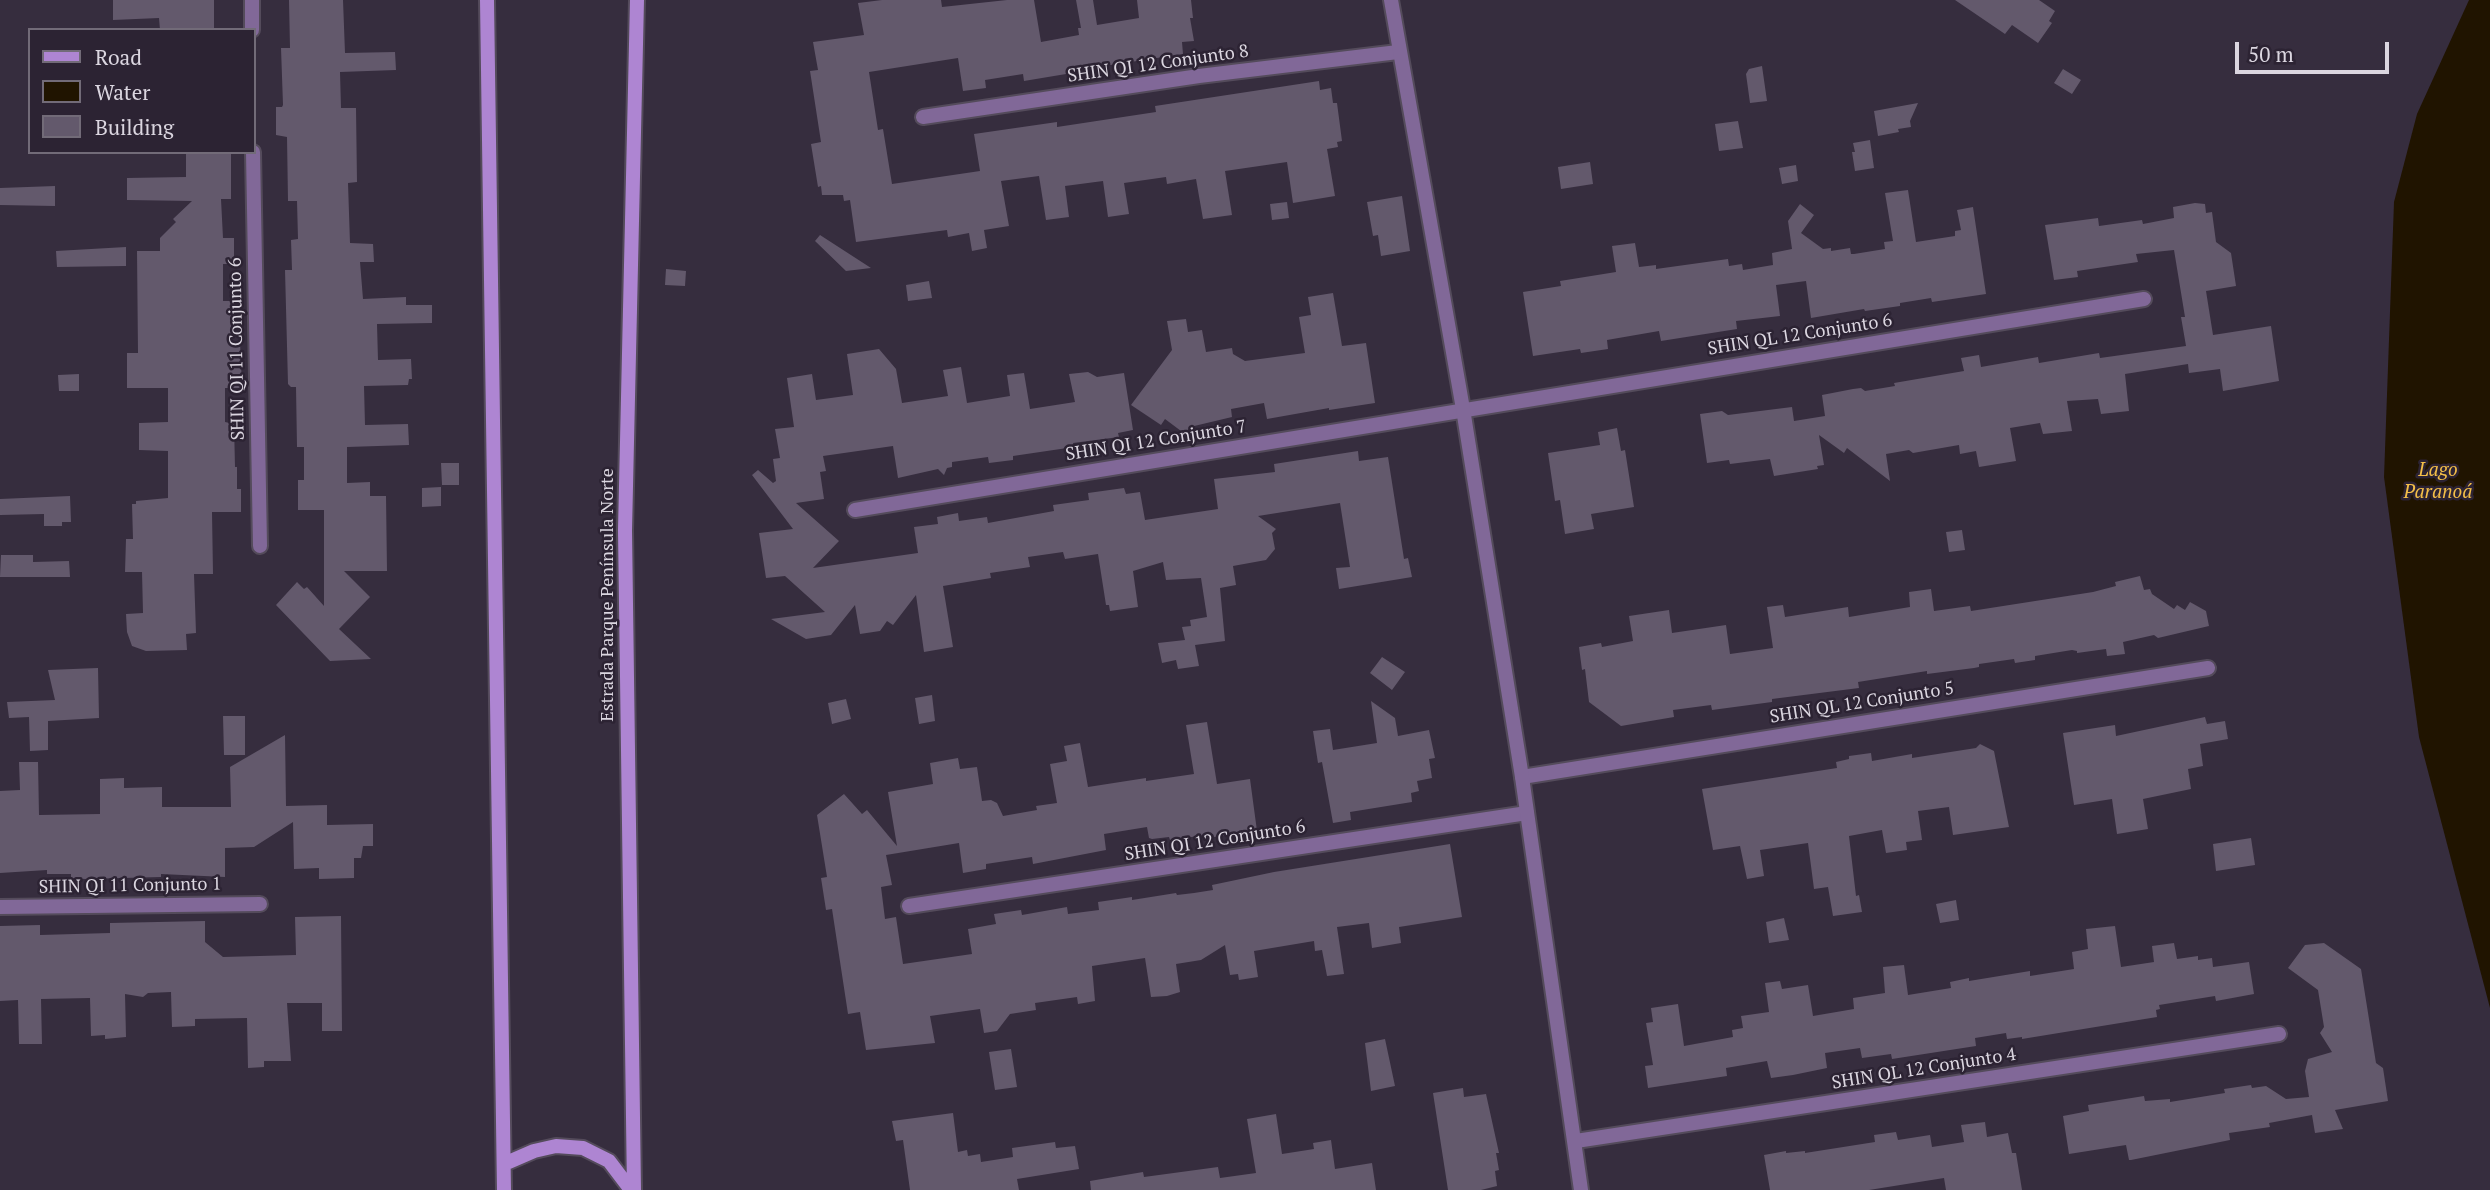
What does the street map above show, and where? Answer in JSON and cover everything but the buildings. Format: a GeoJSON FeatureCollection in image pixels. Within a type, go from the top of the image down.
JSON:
{"type":"FeatureCollection","features":[{"type":"Feature","properties":{"kind":"main road"},"geometry":{"type":"LineString","coordinates":[[487,0],[504,1190]]}},
{"type":"Feature","properties":{"kind":"main road","name":"Estrada Parque Península Norte"},"geometry":{"type":"LineString","coordinates":[[633,1190],[625,530],[637,0]]}},
{"type":"Feature","properties":{"kind":"main road"},"geometry":{"type":"LineString","coordinates":[[504,1164],[534,1151],[556,1146],[583,1148],[609,1161],[633,1190]]}},
{"type":"Feature","properties":{"kind":"street"},"geometry":{"type":"LineString","coordinates":[[252,0],[252,28]]}},
{"type":"Feature","properties":{"kind":"street"},"geometry":{"type":"LineString","coordinates":[[1391,0],[1398,52],[1463,409],[1522,777],[1581,1190]]}},
{"type":"Feature","properties":{"kind":"street","name":"SHIN QI 12 Conjunto 8"},"geometry":{"type":"LineString","coordinates":[[923,117],[1199,76],[1398,52]]}},
{"type":"Feature","properties":{"kind":"street","name":"SHIN QI 11 Conjunto 6"},"geometry":{"type":"LineString","coordinates":[[253,154],[260,546]]}},
{"type":"Feature","properties":{"kind":"street","name":"SHIN QL 12 Conjunto 6"},"geometry":{"type":"LineString","coordinates":[[1463,409],[2144,299]]}},
{"type":"Feature","properties":{"kind":"street","name":"SHIN QI 12 Conjunto 7"},"geometry":{"type":"LineString","coordinates":[[855,510],[1463,409]]}},
{"type":"Feature","properties":{"kind":"street","name":"SHIN QL 12 Conjunto 5"},"geometry":{"type":"LineString","coordinates":[[1522,777],[2208,668]]}},
{"type":"Feature","properties":{"kind":"street","name":"SHIN QI 12 Conjunto 6"},"geometry":{"type":"LineString","coordinates":[[909,906],[1527,813]]}},
{"type":"Feature","properties":{"kind":"street","name":"SHIN QI 11 Conjunto 1"},"geometry":{"type":"LineString","coordinates":[[0,907],[260,904]]}},
{"type":"Feature","properties":{"kind":"street","name":"SHIN QL 12 Conjunto 4"},"geometry":{"type":"LineString","coordinates":[[1576,1141],[2278,1034]]}},
{"type":"Feature","properties":{"kind":"water","name":"Lago Paranoá"},"geometry":{"type":"Polygon","coordinates":[[[2469,0],[2490,0],[2490,1008],[2419,737],[2384,477],[2394,202],[2417,114],[2469,0]]]}}]}
